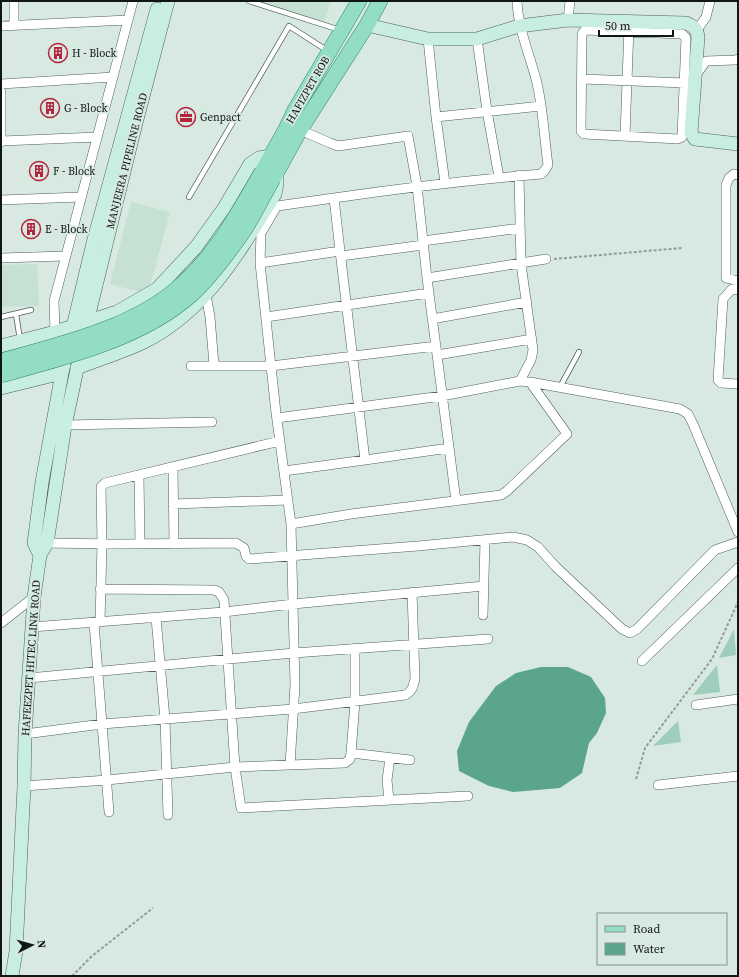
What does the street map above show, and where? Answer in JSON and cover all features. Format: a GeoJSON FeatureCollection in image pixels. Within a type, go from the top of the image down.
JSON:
{"type":"FeatureCollection","features":[{"type":"Feature","properties":{"kind":"main road","name":"MANJEERA PIPELINE ROAD"},"geometry":{"type":"LineString","coordinates":[[87,322],[123,151],[159,1]]}},
{"type":"Feature","properties":{"kind":"main road","name":"MANJEERA PIPELINE ROAD"},"geometry":{"type":"LineString","coordinates":[[34,543],[42,482],[62,373],[79,302],[168,1]]}},
{"type":"Feature","properties":{"kind":"main road","name":"HAFIZPET ROB"},"geometry":{"type":"LineString","coordinates":[[271,174],[270,156],[295,110],[359,1]]}},
{"type":"Feature","properties":{"kind":"main road"},"geometry":{"type":"LineString","coordinates":[[1,361],[95,333],[142,312],[166,298],[182,285],[209,254],[271,174],[367,25],[380,1]]}},
{"type":"Feature","properties":{"kind":"main road"},"geometry":{"type":"LineString","coordinates":[[367,25],[428,39],[477,39],[519,26],[568,20],[629,26],[682,28],[686,22],[697,30],[698,37],[691,130],[692,137],[695,139],[738,144]]}},
{"type":"Feature","properties":{"kind":"main road"},"geometry":{"type":"LineString","coordinates":[[1,346],[73,327],[116,312],[158,289],[196,247],[224,208],[250,164],[259,158],[270,156]]}},
{"type":"Feature","properties":{"kind":"main road"},"geometry":{"type":"LineString","coordinates":[[77,368],[145,342],[177,321],[206,295],[234,260],[275,194],[277,184],[271,174]]}},
{"type":"Feature","properties":{"kind":"main road"},"geometry":{"type":"LineString","coordinates":[[1,375],[100,346],[148,324],[174,309],[192,294],[215,268],[243,232],[271,174]]}},
{"type":"Feature","properties":{"kind":"main road","name":"HAFEEZPET HITEC LINK ROAD"},"geometry":{"type":"LineString","coordinates":[[12,976],[16,951],[25,734],[34,597],[40,555],[47,543],[65,426],[87,322]]}},
{"type":"Feature","properties":{"kind":"main road"},"geometry":{"type":"LineString","coordinates":[[1,388],[62,373]]}},
{"type":"Feature","properties":{"kind":"main road"},"geometry":{"type":"LineString","coordinates":[[34,543],[40,555]]}},
{"type":"Feature","properties":{"kind":"street"},"geometry":{"type":"LineString","coordinates":[[14,1],[14,25]]}},
{"type":"Feature","properties":{"kind":"street"},"geometry":{"type":"LineString","coordinates":[[54,332],[54,301],[133,1]]}},
{"type":"Feature","properties":{"kind":"street"},"geometry":{"type":"LineString","coordinates":[[290,764],[294,653],[291,524],[277,418],[260,262],[261,233],[277,206],[417,186],[540,174],[545,170],[548,165],[541,106],[536,80],[519,26],[517,1]]}},
{"type":"Feature","properties":{"kind":"street"},"geometry":{"type":"LineString","coordinates":[[568,20],[570,1]]}},
{"type":"Feature","properties":{"kind":"street"},"geometry":{"type":"LineString","coordinates":[[697,30],[706,17],[710,1]]}},
{"type":"Feature","properties":{"kind":"street"},"geometry":{"type":"LineString","coordinates":[[1,26],[128,20]]}},
{"type":"Feature","properties":{"kind":"street"},"geometry":{"type":"LineString","coordinates":[[625,136],[629,26],[583,31],[580,131],[584,134],[678,139],[682,137],[685,83],[686,38],[682,28]]}},
{"type":"Feature","properties":{"kind":"street"},"geometry":{"type":"LineString","coordinates":[[428,39],[445,183]]}},
{"type":"Feature","properties":{"kind":"street"},"geometry":{"type":"LineString","coordinates":[[477,39],[487,111],[499,177]]}},
{"type":"Feature","properties":{"kind":"street"},"geometry":{"type":"LineString","coordinates":[[696,75],[706,61],[738,59]]}},
{"type":"Feature","properties":{"kind":"street"},"geometry":{"type":"LineString","coordinates":[[1,84],[113,76]]}},
{"type":"Feature","properties":{"kind":"street"},"geometry":{"type":"LineString","coordinates":[[582,79],[685,83]]}},
{"type":"Feature","properties":{"kind":"street"},"geometry":{"type":"LineString","coordinates":[[1,92],[1,142],[97,137]]}},
{"type":"Feature","properties":{"kind":"street"},"geometry":{"type":"LineString","coordinates":[[436,117],[541,106]]}},
{"type":"Feature","properties":{"kind":"street"},"geometry":{"type":"LineString","coordinates":[[300,130],[330,144],[338,146],[408,136],[417,186],[432,319],[456,501]]}},
{"type":"Feature","properties":{"kind":"street"},"geometry":{"type":"LineString","coordinates":[[738,175],[734,174],[729,178],[726,185],[726,278],[738,281]]}},
{"type":"Feature","properties":{"kind":"street"},"geometry":{"type":"LineString","coordinates":[[519,176],[521,264],[533,350],[532,360],[520,381]]}},
{"type":"Feature","properties":{"kind":"street"},"geometry":{"type":"LineString","coordinates":[[1,200],[81,197]]}},
{"type":"Feature","properties":{"kind":"street"},"geometry":{"type":"LineString","coordinates":[[334,198],[365,460]]}},
{"type":"Feature","properties":{"kind":"street"},"geometry":{"type":"LineString","coordinates":[[260,262],[340,254],[520,228]]}},
{"type":"Feature","properties":{"kind":"street"},"geometry":{"type":"LineString","coordinates":[[1,258],[66,256]]}},
{"type":"Feature","properties":{"kind":"street"},"geometry":{"type":"LineString","coordinates":[[427,278],[546,260]]}},
{"type":"Feature","properties":{"kind":"street"},"geometry":{"type":"LineString","coordinates":[[738,290],[732,289],[722,299],[718,380],[721,383],[738,384]]}},
{"type":"Feature","properties":{"kind":"street"},"geometry":{"type":"LineString","coordinates":[[266,317],[429,292]]}},
{"type":"Feature","properties":{"kind":"street"},"geometry":{"type":"LineString","coordinates":[[206,295],[210,317],[214,365]]}},
{"type":"Feature","properties":{"kind":"street"},"geometry":{"type":"LineString","coordinates":[[432,319],[527,302]]}},
{"type":"Feature","properties":{"kind":"street"},"geometry":{"type":"LineString","coordinates":[[191,366],[271,366],[353,356],[436,350],[532,339]]}},
{"type":"Feature","properties":{"kind":"street"},"geometry":{"type":"LineString","coordinates":[[277,418],[442,396],[520,381],[680,409],[688,414],[738,532]]}},
{"type":"Feature","properties":{"kind":"street"},"geometry":{"type":"LineString","coordinates":[[291,524],[351,514],[501,495],[567,434],[530,382]]}},
{"type":"Feature","properties":{"kind":"street"},"geometry":{"type":"LineString","coordinates":[[65,426],[212,422]]}},
{"type":"Feature","properties":{"kind":"street"},"geometry":{"type":"LineString","coordinates":[[109,812],[98,672],[97,622],[102,544],[101,486],[105,483],[280,441]]}},
{"type":"Feature","properties":{"kind":"street"},"geometry":{"type":"LineString","coordinates":[[284,471],[449,448]]}},
{"type":"Feature","properties":{"kind":"street"},"geometry":{"type":"LineString","coordinates":[[172,467],[174,544]]}},
{"type":"Feature","properties":{"kind":"street"},"geometry":{"type":"LineString","coordinates":[[139,475],[140,544]]}},
{"type":"Feature","properties":{"kind":"street"},"geometry":{"type":"LineString","coordinates":[[173,504],[288,500]]}},
{"type":"Feature","properties":{"kind":"street"},"geometry":{"type":"LineString","coordinates":[[34,543],[236,543],[244,548],[248,559],[514,537],[527,540],[538,546],[556,567],[622,629],[630,633],[637,630],[716,550],[738,542]]}},
{"type":"Feature","properties":{"kind":"street"},"geometry":{"type":"LineString","coordinates":[[483,615],[485,540]]}},
{"type":"Feature","properties":{"kind":"street"},"geometry":{"type":"LineString","coordinates":[[642,661],[738,568]]}},
{"type":"Feature","properties":{"kind":"street"},"geometry":{"type":"LineString","coordinates":[[32,627],[224,612],[484,586]]}},
{"type":"Feature","properties":{"kind":"street"},"geometry":{"type":"LineString","coordinates":[[100,589],[214,590],[219,592],[224,600],[235,767],[241,808],[468,796]]}},
{"type":"Feature","properties":{"kind":"street"},"geometry":{"type":"LineString","coordinates":[[25,734],[102,724],[293,709],[405,695],[413,688],[415,679],[412,592]]}},
{"type":"Feature","properties":{"kind":"street"},"geometry":{"type":"LineString","coordinates":[[1,623],[34,597]]}},
{"type":"Feature","properties":{"kind":"street"},"geometry":{"type":"LineString","coordinates":[[156,618],[165,719],[168,815]]}},
{"type":"Feature","properties":{"kind":"street"},"geometry":{"type":"LineString","coordinates":[[29,678],[294,653],[488,639]]}},
{"type":"Feature","properties":{"kind":"street"},"geometry":{"type":"LineString","coordinates":[[24,786],[107,780],[235,767],[345,762],[350,760],[355,702],[355,648]]}},
{"type":"Feature","properties":{"kind":"street"},"geometry":{"type":"LineString","coordinates":[[696,705],[738,699]]}},
{"type":"Feature","properties":{"kind":"street"},"geometry":{"type":"LineString","coordinates":[[351,753],[410,760]]}},
{"type":"Feature","properties":{"kind":"street"},"geometry":{"type":"LineString","coordinates":[[389,800],[387,780],[390,758]]}},
{"type":"Feature","properties":{"kind":"street"},"geometry":{"type":"LineString","coordinates":[[658,785],[738,776]]}},
{"type":"Feature","properties":{"kind":"lane"},"geometry":{"type":"LineString","coordinates":[[248,1],[344,27]]}},
{"type":"Feature","properties":{"kind":"lane"},"geometry":{"type":"LineString","coordinates":[[189,197],[289,26],[330,52]]}},
{"type":"Feature","properties":{"kind":"lane"},"geometry":{"type":"LineString","coordinates":[[1,317],[31,310]]}},
{"type":"Feature","properties":{"kind":"lane"},"geometry":{"type":"LineString","coordinates":[[16,314],[20,341]]}},
{"type":"Feature","properties":{"kind":"lane"},"geometry":{"type":"LineString","coordinates":[[560,387],[579,352]]}},
{"type":"Feature","properties":{"kind":"path"},"geometry":{"type":"LineString","coordinates":[[546,260],[682,248]]}},
{"type":"Feature","properties":{"kind":"path"},"geometry":{"type":"LineString","coordinates":[[636,779],[645,748],[712,659],[738,602]]}},
{"type":"Feature","properties":{"kind":"path"},"geometry":{"type":"LineString","coordinates":[[72,976],[92,956],[153,908]]}},
{"type":"Feature","properties":{"kind":"shaded area"},"geometry":{"type":"Polygon","coordinates":[[[254,1],[331,1],[324,23],[254,1]]]}},
{"type":"Feature","properties":{"kind":"shaded area"},"geometry":{"type":"Polygon","coordinates":[[[131,202],[170,212],[148,294],[110,284],[131,202]]]}},
{"type":"Feature","properties":{"kind":"shaded area"},"geometry":{"type":"Polygon","coordinates":[[[37,264],[39,306],[1,307],[1,265],[37,264]]]}},
{"type":"Feature","properties":{"kind":"shaded area"},"geometry":{"type":"Polygon","coordinates":[[[734,629],[736,655],[719,658],[734,629]]]}},
{"type":"Feature","properties":{"kind":"shaded area"},"geometry":{"type":"Polygon","coordinates":[[[717,665],[720,692],[693,695],[717,665]]]}},
{"type":"Feature","properties":{"kind":"shaded area"},"geometry":{"type":"Polygon","coordinates":[[[678,721],[681,742],[653,746],[678,721]]]}},
{"type":"Feature","properties":{"kind":"water"},"geometry":{"type":"Polygon","coordinates":[[[541,667],[568,667],[591,677],[605,698],[606,713],[597,733],[589,743],[582,773],[560,788],[513,792],[489,786],[459,771],[457,751],[469,722],[496,686],[516,673],[541,667]]]}},
{"type":"Feature","properties":{"kind":"place","name":"H - Block"},"geometry":{"type":"Point","coordinates":[58,53]}},
{"type":"Feature","properties":{"kind":"place","name":"G - Block"},"geometry":{"type":"Point","coordinates":[50,108]}},
{"type":"Feature","properties":{"kind":"place","name":"Genpact"},"geometry":{"type":"Point","coordinates":[186,117]}},
{"type":"Feature","properties":{"kind":"place","name":"F - Block"},"geometry":{"type":"Point","coordinates":[39,171]}},
{"type":"Feature","properties":{"kind":"place","name":"E - Block"},"geometry":{"type":"Point","coordinates":[31,229]}}]}
